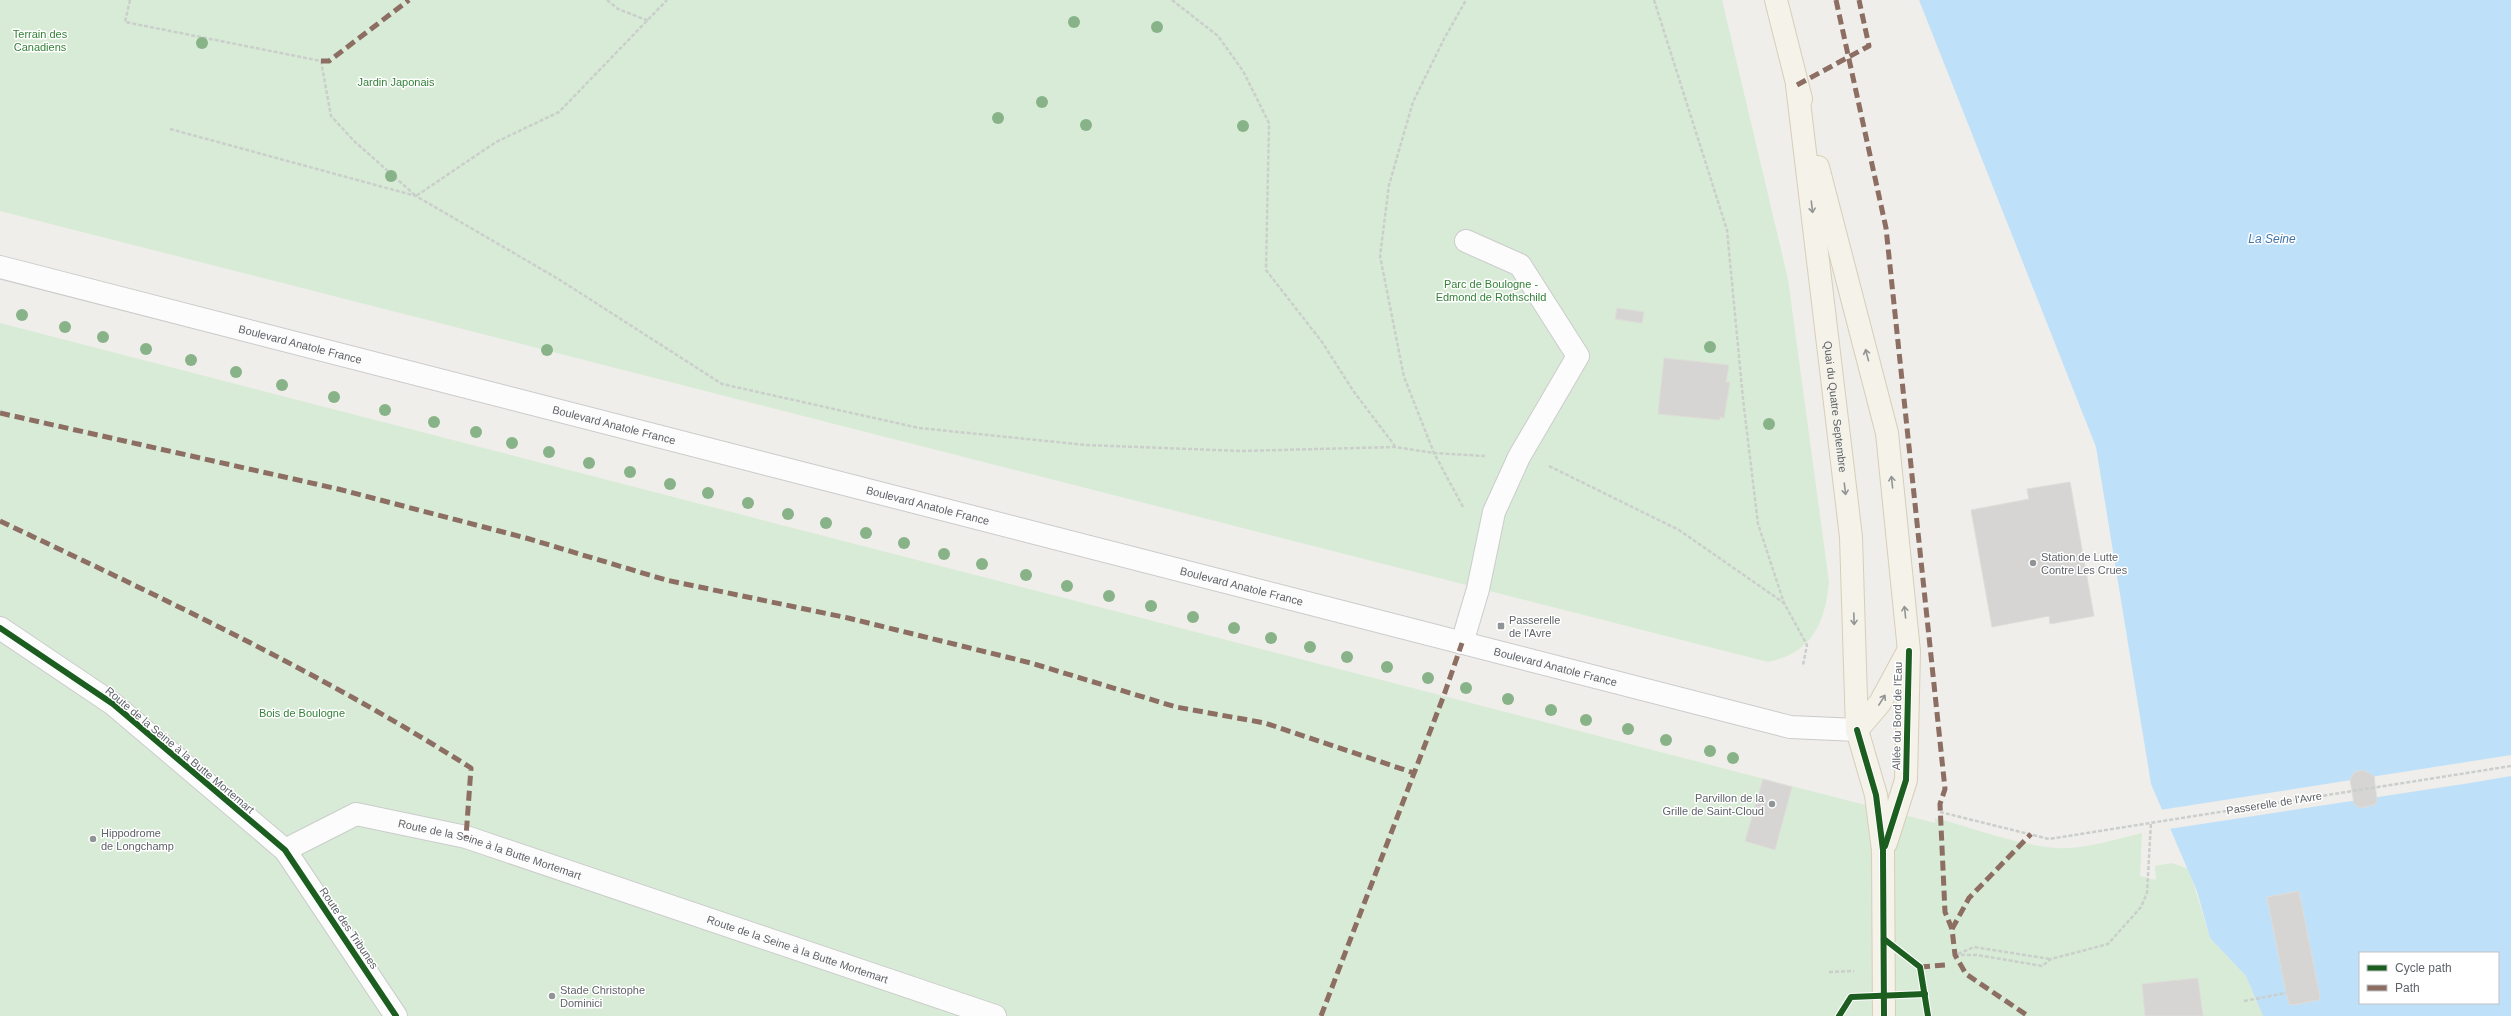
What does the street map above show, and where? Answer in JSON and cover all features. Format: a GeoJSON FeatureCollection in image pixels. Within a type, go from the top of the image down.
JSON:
{"type":"FeatureCollection","features":[{"type":"Feature","properties":{"kind":"main road","name":"Quai du Quatre Septembre"},"geometry":{"type":"LineString","coordinates":[[1776,0],[1887,433],[1908,651]]}},
{"type":"Feature","properties":{"kind":"main road","name":"Quai du Quatre Septembre"},"geometry":{"type":"LineString","coordinates":[[1797,85],[1851,537],[1857,730]]}},
{"type":"Feature","properties":{"kind":"main road"},"geometry":{"type":"LineString","coordinates":[[1462,643],[1478,589],[1494,512],[1519,457],[1578,356],[1520,265],[1466,241]]}},
{"type":"Feature","properties":{"kind":"main road","name":"Boulevard Anatole France"},"geometry":{"type":"LineString","coordinates":[[0,267],[1790,727],[1857,730]]}},
{"type":"Feature","properties":{"kind":"main road","name":"Route de la Seine à la Butte Mortemart"},"geometry":{"type":"LineString","coordinates":[[0,628],[113,704],[285,850],[356,814],[466,837],[995,1016]]}},
{"type":"Feature","properties":{"kind":"main road"},"geometry":{"type":"LineString","coordinates":[[1857,730],[1880,702],[1908,651]]}},
{"type":"Feature","properties":{"kind":"main road","name":"Allée du Bord de l'Eau"},"geometry":{"type":"LineString","coordinates":[[1884,850],[1906,780],[1908,754],[1908,651]]}},
{"type":"Feature","properties":{"kind":"main road","name":"Allée du Bord de l'Eau"},"geometry":{"type":"LineString","coordinates":[[1857,730],[1876,795],[1884,850],[1884,1016]]}},
{"type":"Feature","properties":{"kind":"main road","name":"Route des Tribunes"},"geometry":{"type":"LineString","coordinates":[[285,850],[396,1016]]}},
{"type":"Feature","properties":{"kind":"path"},"geometry":{"type":"LineString","coordinates":[[130,0],[125,22],[322,61],[331,116],[354,141],[416,196],[560,280],[722,384],[919,428],[1086,445],[1241,451],[1395,447],[1434,453],[1519,457],[1544,464],[1679,530],[1784,603]]}},
{"type":"Feature","properties":{"kind":"path"},"geometry":{"type":"LineString","coordinates":[[607,0],[618,9],[648,21]]}},
{"type":"Feature","properties":{"kind":"path"},"geometry":{"type":"LineString","coordinates":[[170,129],[416,196],[496,142],[559,112],[667,0]]}},
{"type":"Feature","properties":{"kind":"path"},"geometry":{"type":"LineString","coordinates":[[1172,0],[1218,36],[1243,71],[1269,123],[1266,270],[1322,342],[1354,392],[1395,447]]}},
{"type":"Feature","properties":{"kind":"path"},"geometry":{"type":"LineString","coordinates":[[1464,508],[1434,453],[1404,377],[1380,256],[1389,185],[1413,102],[1444,39],[1466,0]]}},
{"type":"Feature","properties":{"kind":"path"},"geometry":{"type":"LineString","coordinates":[[1654,0],[1727,230],[1742,399],[1758,524],[1784,603],[1807,645],[1803,665]]}},
{"type":"Feature","properties":{"kind":"path"},"geometry":{"type":"LineString","coordinates":[[2051,959],[1974,947],[1955,955],[1977,955],[2042,966],[2051,959],[2108,944],[2141,907],[2147,893],[2151,822]]}},
{"type":"Feature","properties":{"kind":"path"},"geometry":{"type":"LineString","coordinates":[[1829,972],[1836,972]]}},
{"type":"Feature","properties":{"kind":"path"},"geometry":{"type":"LineString","coordinates":[[2244,1001],[2286,993]]}},
{"type":"Feature","properties":{"kind":"green space","name":"Parc de Boulogne - Edmond de Rothschild"},"geometry":{"type":"Polygon","coordinates":[[[0,0],[1722,0],[1788,279],[1829,582],[1824,611],[1820,623],[1806,644],[1783,658],[1768,662],[0,211],[0,0]]]}},
{"type":"Feature","properties":{"kind":"green space","name":"Bois de Boulogne"},"geometry":{"type":"Polygon","coordinates":[[[0,323],[1935,823],[1935,818],[2011,840],[2057,848],[2088,846],[2142,833],[2140,876],[2156,880],[2155,866],[2172,863],[2189,869],[2210,938],[2246,976],[2263,1016],[0,1016],[0,323]]]}},
{"type":"Feature","properties":{"kind":"water","name":"La Seine"},"geometry":{"type":"Polygon","coordinates":[[[1919,0],[2511,0],[2511,1016],[2263,1016],[2246,976],[2210,938],[2197,891],[2151,784],[2096,447],[1919,0]]]}},
{"type":"Feature","properties":{"kind":"pier"},"geometry":{"type":"Polygon","coordinates":[[[2511,755],[2511,776],[2470,783],[2169,829],[2160,810],[2511,755]]]}},
{"type":"Feature","properties":{"kind":"building"},"geometry":{"type":"Polygon","coordinates":[[[1617,308],[1644,312],[1642,323],[1615,319],[1617,308]]]}},
{"type":"Feature","properties":{"kind":"building"},"geometry":{"type":"Polygon","coordinates":[[[1664,358],[1729,365],[1726,382],[1730,382],[1724,418],[1720,417],[1720,420],[1658,414],[1664,358]]]}},
{"type":"Feature","properties":{"kind":"building","name":"Station de Lutte Contre Les Crues"},"geometry":{"type":"Polygon","coordinates":[[[2070,482],[2094,616],[2050,624],[2049,616],[1992,627],[1971,510],[2029,499],[2027,489],[2070,482]]]}},
{"type":"Feature","properties":{"kind":"building"},"geometry":{"type":"Polygon","coordinates":[[[2363,770],[2374,776],[2377,801],[2374,805],[2361,808],[2354,804],[2350,779],[2355,772],[2363,770]]]}},
{"type":"Feature","properties":{"kind":"building","name":"Parvillon de la Grille de Saint-Cloud"},"geometry":{"type":"Polygon","coordinates":[[[1763,779],[1792,787],[1775,850],[1745,841],[1763,779]]]}},
{"type":"Feature","properties":{"kind":"building"},"geometry":{"type":"Polygon","coordinates":[[[2299,891],[2320,997],[2319,1000],[2294,1005],[2289,1004],[2286,993],[2267,897],[2299,891]]]}},
{"type":"Feature","properties":{"kind":"building"},"geometry":{"type":"Polygon","coordinates":[[[2198,978],[2203,1016],[2145,1016],[2142,984],[2198,978]]]}},
{"type":"Feature","properties":{"kind":"marked path"},"geometry":{"type":"LineString","coordinates":[[321,61],[329,61],[409,0]]}},
{"type":"Feature","properties":{"kind":"marked path"},"geometry":{"type":"LineString","coordinates":[[1836,0],[1886,228],[1945,789],[1940,804],[1945,912],[1952,929],[1955,955],[1966,974],[2028,1016]]}},
{"type":"Feature","properties":{"kind":"marked path"},"geometry":{"type":"LineString","coordinates":[[1797,85],[1869,46],[1859,0]]}},
{"type":"Feature","properties":{"kind":"marked path"},"geometry":{"type":"LineString","coordinates":[[0,413],[338,489],[526,538],[666,580],[848,618],[1031,663],[1176,707],[1265,723],[1414,773]]}},
{"type":"Feature","properties":{"kind":"marked path"},"geometry":{"type":"LineString","coordinates":[[0,521],[240,637],[357,700],[415,733],[471,768],[466,837]]}},
{"type":"Feature","properties":{"kind":"marked path"},"geometry":{"type":"LineString","coordinates":[[1321,1016],[1444,695],[1462,643]]}},
{"type":"Feature","properties":{"kind":"marked path"},"geometry":{"type":"LineString","coordinates":[[1952,929],[1969,898],[2031,834]]}},
{"type":"Feature","properties":{"kind":"marked path"},"geometry":{"type":"LineString","coordinates":[[1920,967],[1946,965]]}},
{"type":"Feature","properties":{"kind":"cycle path"},"geometry":{"type":"LineString","coordinates":[[0,628],[113,704],[285,850],[396,1016]]}},
{"type":"Feature","properties":{"kind":"cycle path"},"geometry":{"type":"LineString","coordinates":[[1885,846],[1906,780],[1909,651]]}},
{"type":"Feature","properties":{"kind":"cycle path"},"geometry":{"type":"LineString","coordinates":[[1857,730],[1876,795],[1883,850],[1884,1016]]}},
{"type":"Feature","properties":{"kind":"cycle path"},"geometry":{"type":"LineString","coordinates":[[1884,939],[1920,967],[1928,1016]]}},
{"type":"Feature","properties":{"kind":"cycle path"},"geometry":{"type":"LineString","coordinates":[[1839,1016],[1851,997],[1925,994]]}},
{"type":"Feature","properties":{"kind":"place","name":"Station de Lutte Contre Les Crues"},"geometry":{"type":"Point","coordinates":[2033,563]}},
{"type":"Feature","properties":{"kind":"place","name":"Passerelle de l'Avre"},"geometry":{"type":"Point","coordinates":[1501,626]}},
{"type":"Feature","properties":{"kind":"place","name":"Parvillon de la Grille de Saint-Cloud"},"geometry":{"type":"Point","coordinates":[1772,804]}},
{"type":"Feature","properties":{"kind":"place","name":"Hippodrome de Longchamp"},"geometry":{"type":"Point","coordinates":[93,839]}},
{"type":"Feature","properties":{"kind":"place","name":"Stade Christophe Dominici"},"geometry":{"type":"Point","coordinates":[552,996]}},
{"type":"Feature","properties":{"kind":"park label","name":"Terrain des Canadiens"},"geometry":{"type":"Point","coordinates":[40,40]}},
{"type":"Feature","properties":{"kind":"park label","name":"Jardin Japonais"},"geometry":{"type":"Point","coordinates":[396,82]}}]}
